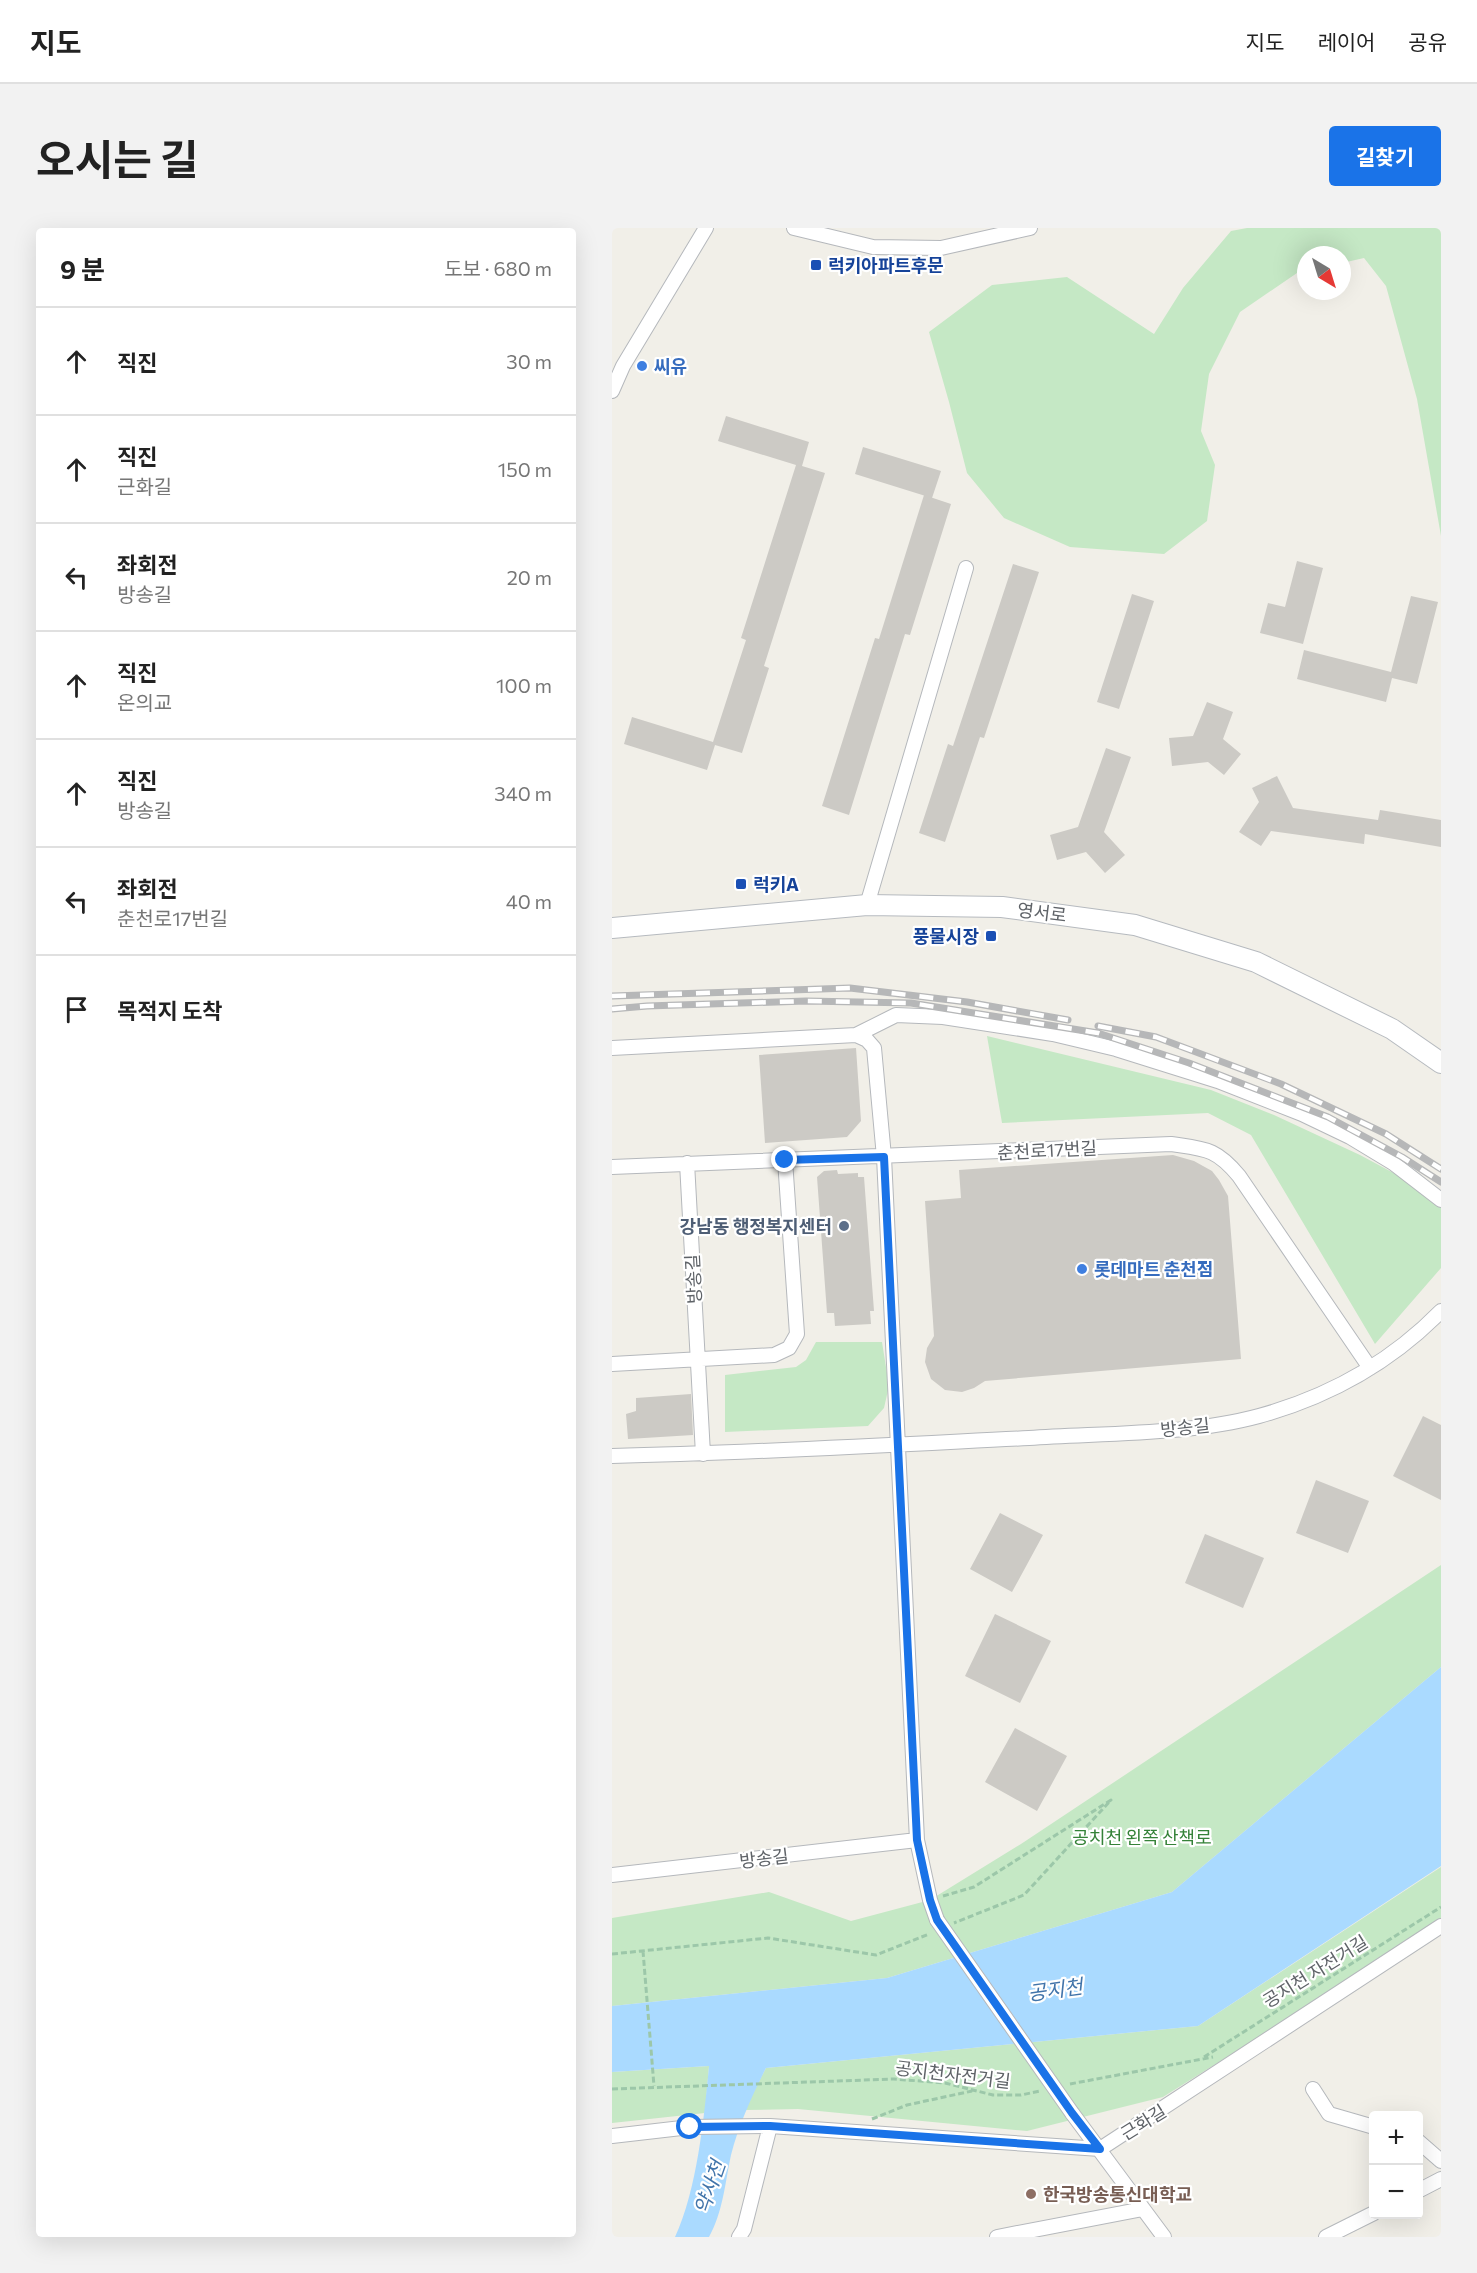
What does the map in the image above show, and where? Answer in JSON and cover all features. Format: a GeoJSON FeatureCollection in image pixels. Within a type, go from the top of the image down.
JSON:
{"type":"FeatureCollection","features":[{"type":"Feature","properties":{"kind":"street"},"geometry":{"type":"LineString","coordinates":[[612,391],[618,366],[706,228]]}},
{"type":"Feature","properties":{"kind":"street"},"geometry":{"type":"LineString","coordinates":[[794,228],[873,247],[941,248],[1030,228]]}},
{"type":"Feature","properties":{"kind":"street"},"geometry":{"type":"LineString","coordinates":[[867,905],[966,568]]}},
{"type":"Feature","properties":{"kind":"street","name":"영서로"},"geometry":{"type":"LineString","coordinates":[[612,928],[867,905],[1002,907],[1135,925],[1215,948],[1285,975],[1392,1029],[1441,1063]]}},
{"type":"Feature","properties":{"kind":"street"},"geometry":{"type":"LineString","coordinates":[[612,1048],[856,1035],[896,1015],[943,1017],[1053,1034],[1116,1049],[1218,1081],[1302,1114],[1350,1137],[1393,1163],[1441,1200]]}},
{"type":"Feature","properties":{"kind":"street"},"geometry":{"type":"LineString","coordinates":[[856,1035],[867,1040],[874,1048],[884,1157],[917,1840],[930,1900],[937,1920],[1072,2113],[1164,2237]]}},
{"type":"Feature","properties":{"kind":"street","name":"춘천로17번길"},"geometry":{"type":"LineString","coordinates":[[612,1167],[1171,1144],[1209,1150],[1223,1158],[1239,1176],[1370,1368]]}},
{"type":"Feature","properties":{"kind":"street"},"geometry":{"type":"LineString","coordinates":[[612,1364],[774,1355],[789,1348],[797,1334],[785,1160]]}},
{"type":"Feature","properties":{"kind":"street","name":"방송길"},"geometry":{"type":"LineString","coordinates":[[687,1163],[703,1454]]}},
{"type":"Feature","properties":{"kind":"street","name":"방송길"},"geometry":{"type":"LineString","coordinates":[[612,1456],[897,1445],[1197,1428],[1258,1416],[1336,1389],[1404,1345],[1441,1311]]}},
{"type":"Feature","properties":{"kind":"street","name":"방송길"},"geometry":{"type":"LineString","coordinates":[[612,1875],[917,1840]]}},
{"type":"Feature","properties":{"kind":"street","name":"근화길"},"geometry":{"type":"LineString","coordinates":[[612,2136],[690,2127],[765,2126],[1100,2149],[1441,1926]]}},
{"type":"Feature","properties":{"kind":"street"},"geometry":{"type":"LineString","coordinates":[[1313,2089],[1329,2114],[1369,2126]]}},
{"type":"Feature","properties":{"kind":"street"},"geometry":{"type":"LineString","coordinates":[[739,2237],[744,2229],[765,2126]]}},
{"type":"Feature","properties":{"kind":"street"},"geometry":{"type":"LineString","coordinates":[[1423,2145],[1441,2161]]}},
{"type":"Feature","properties":{"kind":"street"},"geometry":{"type":"LineString","coordinates":[[1423,2189],[1441,2179]]}},
{"type":"Feature","properties":{"kind":"street"},"geometry":{"type":"LineString","coordinates":[[997,2237],[1143,2209]]}},
{"type":"Feature","properties":{"kind":"street"},"geometry":{"type":"LineString","coordinates":[[1326,2237],[1369,2216]]}},
{"type":"Feature","properties":{"kind":"path","name":"공지천 자전거길"},"geometry":{"type":"LineString","coordinates":[[1203,2058],[1441,1907]]}},
{"type":"Feature","properties":{"kind":"path"},"geometry":{"type":"LineString","coordinates":[[643,1951],[654,2086]]}},
{"type":"Feature","properties":{"kind":"path"},"geometry":{"type":"LineString","coordinates":[[1066,2085],[1215,2057]]}},
{"type":"Feature","properties":{"kind":"path","name":"공지천자전거길"},"geometry":{"type":"LineString","coordinates":[[612,2089],[894,2079],[945,2083],[993,2095],[1021,2095],[1043,2090]]}},
{"type":"Feature","properties":{"kind":"path"},"geometry":{"type":"LineString","coordinates":[[857,2132],[870,2119],[907,2105],[974,2091]]}},
{"type":"Feature","properties":{"kind":"green space"},"geometry":{"type":"Polygon","coordinates":[[[1247,228],[1441,228],[1441,536],[1417,399],[1386,286],[1364,258],[1351,261],[1351,246],[1297,246],[1297,273],[1240,312],[1209,374],[1201,431],[1215,465],[1207,521],[1164,554],[1070,547],[1004,518],[967,473],[929,332],[992,285],[1067,277],[1154,334],[1183,288],[1231,231],[1247,228]]]}},
{"type":"Feature","properties":{"kind":"green space"},"geometry":{"type":"Polygon","coordinates":[[[987,1036],[1211,1090],[1274,1115],[1360,1155],[1431,1193],[1441,1202],[1441,1268],[1375,1344],[1251,1135],[1208,1113],[1002,1123],[987,1036]]]}},
{"type":"Feature","properties":{"kind":"green space"},"geometry":{"type":"Polygon","coordinates":[[[816,1342],[882,1342],[889,1386],[884,1408],[868,1426],[725,1432],[725,1375],[796,1367],[806,1360],[816,1342]]]}},
{"type":"Feature","properties":{"kind":"green space","name":"공치천 왼쪽 산책로"},"geometry":{"type":"Polygon","coordinates":[[[1441,1565],[1441,1667],[1172,1892],[887,1978],[612,2006],[612,1918],[769,1892],[851,1921],[930,1900],[1021,1844],[1441,1565]]]}},
{"type":"Feature","properties":{"kind":"green space"},"geometry":{"type":"Polygon","coordinates":[[[1441,1867],[1441,1923],[1163,2097],[1027,2131],[798,2109],[744,2110],[766,2068],[1198,2026],[1441,1867]]]}},
{"type":"Feature","properties":{"kind":"green space"},"geometry":{"type":"Polygon","coordinates":[[[709,2066],[705,2113],[612,2123],[612,2072],[709,2066]]]}},
{"type":"Feature","properties":{"kind":"water"},"geometry":{"type":"Polygon","coordinates":[[[1441,1667],[1441,1866],[1198,2026],[766,2068],[738,2132],[721,2207],[709,2237],[675,2237],[683,2218],[694,2176],[702,2131],[709,2066],[612,2072],[612,2006],[887,1978],[1172,1892],[1441,1667]]]}},
{"type":"Feature","properties":{"kind":"building"},"geometry":{"type":"Polygon","coordinates":[[[726,416],[809,442],[802,466],[825,473],[764,666],[769,668],[742,753],[715,745],[707,770],[624,744],[632,717],[713,742],[746,640],[741,638],[796,465],[718,441],[726,416]]]}},
{"type":"Feature","properties":{"kind":"building"},"geometry":{"type":"Polygon","coordinates":[[[863,447],[941,471],[932,498],[855,474],[863,447]]]}},
{"type":"Feature","properties":{"kind":"building"},"geometry":{"type":"Polygon","coordinates":[[[924,495],[951,504],[910,635],[905,634],[849,815],[822,806],[875,638],[879,639],[924,495]]]}},
{"type":"Feature","properties":{"kind":"building"},"geometry":{"type":"Polygon","coordinates":[[[1297,561],[1323,568],[1303,644],[1260,633],[1268,603],[1285,607],[1297,561]]]}},
{"type":"Feature","properties":{"kind":"building"},"geometry":{"type":"Polygon","coordinates":[[[1013,564],[1039,572],[984,738],[980,737],[945,842],[919,833],[948,744],[953,746],[1013,564]]]}},
{"type":"Feature","properties":{"kind":"building"},"geometry":{"type":"Polygon","coordinates":[[[1132,594],[1154,601],[1119,709],[1097,702],[1132,594]]]}},
{"type":"Feature","properties":{"kind":"building"},"geometry":{"type":"Polygon","coordinates":[[[1411,596],[1438,602],[1417,684],[1392,678],[1386,702],[1297,679],[1304,650],[1391,672],[1411,596]]]}},
{"type":"Feature","properties":{"kind":"building"},"geometry":{"type":"Polygon","coordinates":[[[1207,702],[1233,712],[1223,739],[1241,754],[1224,775],[1208,762],[1172,766],[1169,738],[1193,736],[1207,702]]]}},
{"type":"Feature","properties":{"kind":"building"},"geometry":{"type":"Polygon","coordinates":[[[1106,748],[1131,757],[1104,832],[1125,855],[1105,873],[1086,852],[1057,860],[1050,835],[1078,827],[1106,748]]]}},
{"type":"Feature","properties":{"kind":"building"},"geometry":{"type":"Polygon","coordinates":[[[1277,776],[1293,808],[1378,820],[1380,810],[1441,820],[1441,847],[1365,834],[1364,844],[1271,831],[1261,846],[1239,832],[1259,802],[1252,788],[1277,776]]]}},
{"type":"Feature","properties":{"kind":"building"},"geometry":{"type":"Polygon","coordinates":[[[856,1048],[861,1121],[847,1137],[765,1143],[759,1055],[856,1048]]]}},
{"type":"Feature","properties":{"kind":"building","name":"롯데마트 춘천점"},"geometry":{"type":"Polygon","coordinates":[[[1173,1155],[1194,1161],[1212,1171],[1228,1196],[1241,1359],[985,1381],[962,1392],[945,1390],[931,1379],[925,1362],[927,1348],[934,1336],[925,1201],[961,1198],[959,1170],[1173,1155]]]}},
{"type":"Feature","properties":{"kind":"building","name":"강남동 행정복지센터"},"geometry":{"type":"Polygon","coordinates":[[[837,1170],[838,1174],[858,1173],[858,1177],[864,1177],[874,1311],[870,1311],[871,1324],[835,1326],[834,1313],[827,1313],[817,1177],[824,1171],[837,1170]]]}},
{"type":"Feature","properties":{"kind":"building"},"geometry":{"type":"Polygon","coordinates":[[[691,1394],[693,1435],[628,1439],[626,1414],[636,1411],[636,1398],[691,1394]]]}},
{"type":"Feature","properties":{"kind":"building"},"geometry":{"type":"Polygon","coordinates":[[[1423,1416],[1441,1425],[1441,1500],[1393,1476],[1423,1416]]]}},
{"type":"Feature","properties":{"kind":"building"},"geometry":{"type":"Polygon","coordinates":[[[1316,1480],[1369,1501],[1348,1553],[1296,1533],[1316,1480]]]}},
{"type":"Feature","properties":{"kind":"building"},"geometry":{"type":"Polygon","coordinates":[[[1000,1513],[1043,1535],[1012,1592],[970,1569],[1000,1513]]]}},
{"type":"Feature","properties":{"kind":"building"},"geometry":{"type":"Polygon","coordinates":[[[1205,1534],[1264,1558],[1243,1608],[1185,1583],[1205,1534]]]}},
{"type":"Feature","properties":{"kind":"building"},"geometry":{"type":"Polygon","coordinates":[[[995,1614],[1051,1641],[1020,1703],[965,1676],[995,1614]]]}},
{"type":"Feature","properties":{"kind":"building"},"geometry":{"type":"Polygon","coordinates":[[[1015,1728],[1067,1756],[1037,1811],[985,1782],[1015,1728]]]}},
{"type":"Feature","properties":{"kind":"railway"},"geometry":{"type":"LineString","coordinates":[[612,996],[850,988],[967,1002],[1068,1020]]}},
{"type":"Feature","properties":{"kind":"railway"},"geometry":{"type":"LineString","coordinates":[[612,1009],[806,1001],[911,1003],[1098,1033],[1189,1063],[1328,1117],[1402,1157],[1441,1182]]}},
{"type":"Feature","properties":{"kind":"railway"},"geometry":{"type":"LineString","coordinates":[[1098,1026],[1156,1037],[1281,1084],[1386,1134],[1441,1169]]}},
{"type":"Feature","properties":{"kind":"place","name":"럭키아파트후문"},"geometry":{"type":"Point","coordinates":[816,265]}},
{"type":"Feature","properties":{"kind":"place","name":"씨유"},"geometry":{"type":"Point","coordinates":[642,366]}},
{"type":"Feature","properties":{"kind":"place","name":"럭키A"},"geometry":{"type":"Point","coordinates":[741,884]}},
{"type":"Feature","properties":{"kind":"place","name":"풍물시장"},"geometry":{"type":"Point","coordinates":[991,936]}},
{"type":"Feature","properties":{"kind":"place","name":"강남동 행정복지센터"},"geometry":{"type":"Point","coordinates":[844,1226]}},
{"type":"Feature","properties":{"kind":"place","name":"롯데마트 춘천점"},"geometry":{"type":"Point","coordinates":[1082,1269]}},
{"type":"Feature","properties":{"kind":"place","name":"한국방송통신대학교"},"geometry":{"type":"Point","coordinates":[1031,2194]}},
{"type":"Feature","properties":{"kind":"route"},"geometry":{"type":"LineString","coordinates":[[690,2127],[770,2126],[1100,2149],[1072,2113],[937,1920],[930,1900],[917,1840],[884,1157],[785,1160]]}},
{"type":"Feature","properties":{"kind":"water label","name":"공지천"},"geometry":{"type":"Point","coordinates":[1055,1989]}},
{"type":"Feature","properties":{"kind":"water label","name":"약사천"},"geometry":{"type":"Point","coordinates":[709,2187]}}]}
